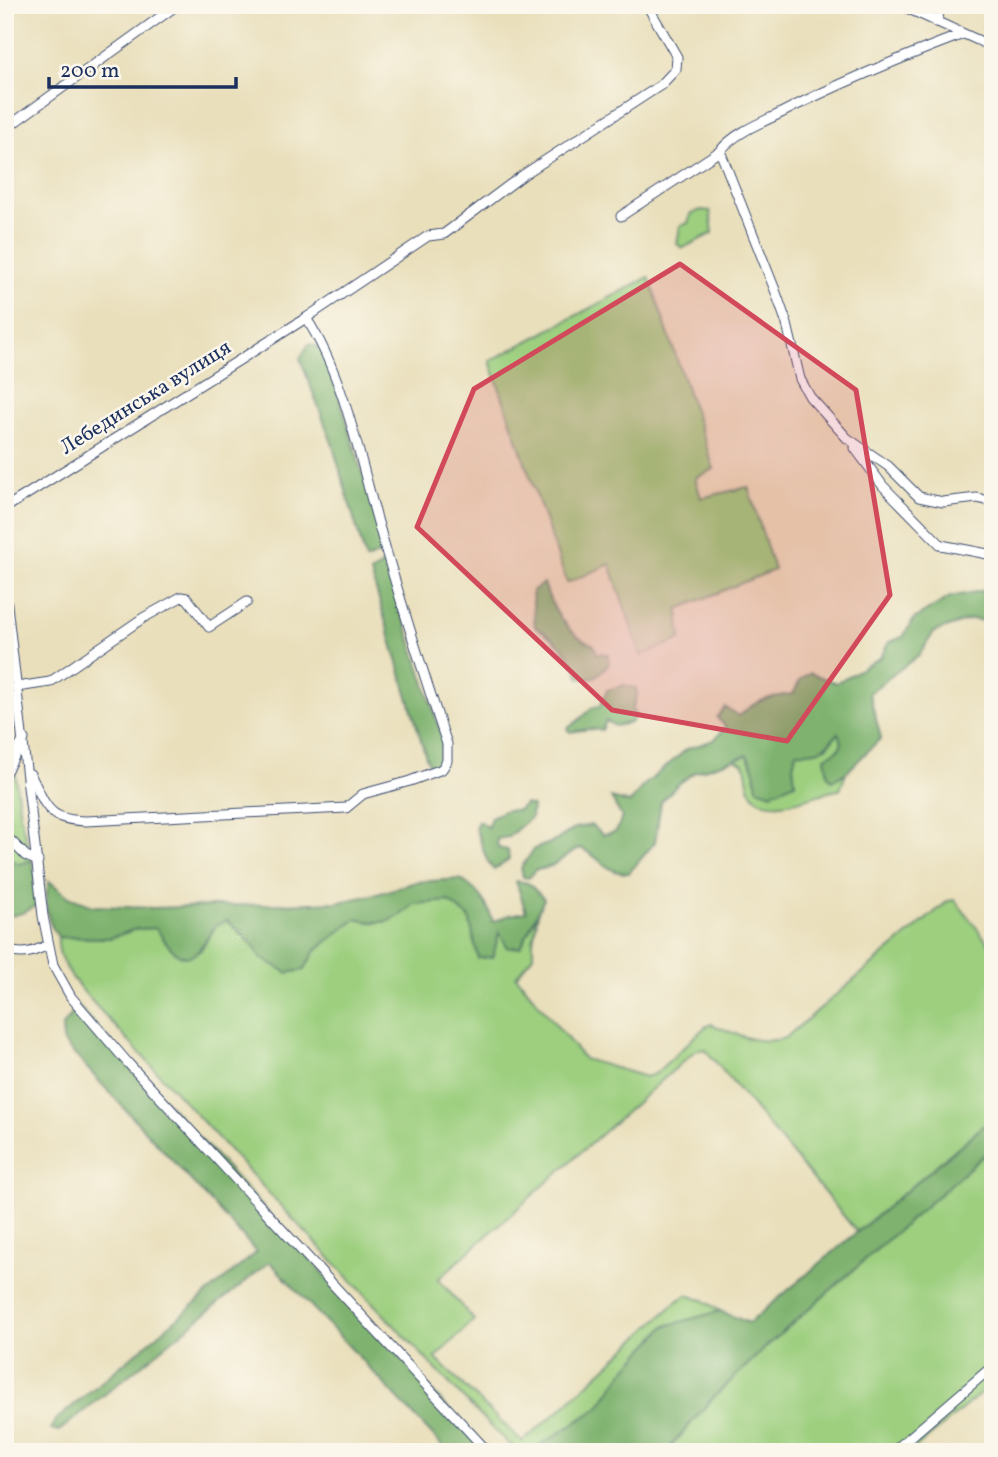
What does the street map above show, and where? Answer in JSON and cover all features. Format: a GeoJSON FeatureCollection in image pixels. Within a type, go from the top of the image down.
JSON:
{"type":"FeatureCollection","features":[{"type":"Feature","properties":{"kind":"street"},"geometry":{"type":"LineString","coordinates":[[5,130],[177,5]]}},
{"type":"Feature","properties":{"kind":"street","name":"Лебединська вулиця"},"geometry":{"type":"LineString","coordinates":[[5,508],[306,318],[428,236],[444,233],[523,175],[661,85],[676,69],[677,57],[647,5]]}},
{"type":"Feature","properties":{"kind":"street"},"geometry":{"type":"LineString","coordinates":[[900,5],[993,47]]}},
{"type":"Feature","properties":{"kind":"street"},"geometry":{"type":"LineString","coordinates":[[936,22],[942,5]]}},
{"type":"Feature","properties":{"kind":"street"},"geometry":{"type":"LineString","coordinates":[[621,216],[720,151],[729,140],[831,87],[963,34]]}},
{"type":"Feature","properties":{"kind":"street"},"geometry":{"type":"LineString","coordinates":[[720,151],[787,324],[800,379],[810,397],[847,438],[883,486],[934,539],[941,545],[993,555]]}},
{"type":"Feature","properties":{"kind":"street"},"geometry":{"type":"LineString","coordinates":[[27,767],[41,796],[56,816],[68,821],[86,821],[346,808],[363,794],[442,769],[447,761],[447,744],[388,561],[355,435],[316,334],[306,318]]}},
{"type":"Feature","properties":{"kind":"street"},"geometry":{"type":"LineString","coordinates":[[847,438],[887,466],[919,497],[943,502],[977,498],[993,502]]}},
{"type":"Feature","properties":{"kind":"street"},"geometry":{"type":"LineString","coordinates":[[5,588],[48,945],[53,965],[67,990],[103,1034],[488,1452]]}},
{"type":"Feature","properties":{"kind":"street"},"geometry":{"type":"LineString","coordinates":[[17,687],[50,682],[144,618],[181,597],[187,598],[209,627],[247,602]]}},
{"type":"Feature","properties":{"kind":"street"},"geometry":{"type":"LineString","coordinates":[[5,773],[24,739]]}},
{"type":"Feature","properties":{"kind":"street"},"geometry":{"type":"LineString","coordinates":[[5,835],[26,856],[38,861]]}},
{"type":"Feature","properties":{"kind":"street"},"geometry":{"type":"LineString","coordinates":[[7,951],[29,953],[48,945]]}},
{"type":"Feature","properties":{"kind":"street"},"geometry":{"type":"LineString","coordinates":[[893,1452],[993,1366]]}},
{"type":"Feature","properties":{"kind":"highlighted area"},"geometry":{"type":"Polygon","coordinates":[[[680,264],[856,390],[890,595],[787,741],[612,710],[417,527],[474,389],[680,264]]]}},
{"type":"Feature","properties":{"kind":"green space"},"geometry":{"type":"Polygon","coordinates":[[[701,210],[710,211],[713,233],[683,248],[677,244],[680,226],[688,223],[691,214],[701,210]]]}},
{"type":"Feature","properties":{"kind":"green space"},"geometry":{"type":"Polygon","coordinates":[[[649,277],[714,469],[695,478],[701,498],[748,487],[774,570],[678,609],[681,639],[641,656],[610,564],[567,583],[490,361],[649,277]]]}},
{"type":"Feature","properties":{"kind":"green space"},"geometry":{"type":"Polygon","coordinates":[[[309,344],[320,347],[332,373],[386,551],[366,560],[332,443],[300,358],[309,344]]]}},
{"type":"Feature","properties":{"kind":"green space"},"geometry":{"type":"Polygon","coordinates":[[[386,562],[444,743],[442,765],[432,770],[371,573],[386,562]]]}},
{"type":"Feature","properties":{"kind":"green space"},"geometry":{"type":"Polygon","coordinates":[[[544,583],[556,611],[569,628],[594,645],[597,653],[608,654],[609,664],[596,676],[589,679],[579,677],[562,648],[550,636],[535,627],[532,591],[544,583]]]}},
{"type":"Feature","properties":{"kind":"green space"},"geometry":{"type":"Polygon","coordinates":[[[993,591],[993,622],[971,619],[934,632],[920,654],[869,693],[881,738],[846,773],[832,780],[828,776],[825,757],[838,750],[842,743],[838,733],[820,750],[796,752],[793,766],[795,783],[772,793],[757,788],[755,771],[747,755],[695,772],[677,785],[661,802],[655,842],[629,873],[608,867],[580,848],[554,865],[535,870],[529,878],[523,877],[521,868],[534,849],[555,841],[575,828],[591,825],[603,835],[616,832],[622,817],[611,798],[630,803],[642,787],[687,749],[714,740],[726,727],[717,718],[725,707],[739,716],[764,700],[793,694],[801,679],[810,673],[836,683],[881,657],[889,642],[903,637],[914,619],[950,597],[993,591]]]}},
{"type":"Feature","properties":{"kind":"green space"},"geometry":{"type":"Polygon","coordinates":[[[5,684],[20,816],[32,860],[19,864],[5,856],[5,684]]]}},
{"type":"Feature","properties":{"kind":"green space"},"geometry":{"type":"Polygon","coordinates":[[[624,685],[636,688],[637,696],[632,710],[636,716],[630,723],[615,726],[606,721],[602,730],[570,732],[567,729],[591,708],[600,706],[607,690],[624,685]]]}},
{"type":"Feature","properties":{"kind":"green space"},"geometry":{"type":"Polygon","coordinates":[[[838,733],[842,743],[838,750],[826,757],[828,776],[833,780],[846,773],[840,790],[793,802],[768,804],[758,800],[749,788],[744,764],[733,758],[747,754],[755,771],[757,788],[795,783],[793,766],[796,752],[827,747],[838,733]]]}},
{"type":"Feature","properties":{"kind":"green space"},"geometry":{"type":"Polygon","coordinates":[[[525,804],[532,806],[531,817],[508,837],[497,839],[498,848],[508,850],[509,859],[494,870],[475,828],[478,821],[488,827],[491,817],[506,810],[518,810],[525,804]]]}},
{"type":"Feature","properties":{"kind":"green space"},"geometry":{"type":"Polygon","coordinates":[[[5,857],[19,864],[32,860],[37,882],[37,905],[9,916],[5,916],[5,857]]]}},
{"type":"Feature","properties":{"kind":"green space"},"geometry":{"type":"Polygon","coordinates":[[[460,879],[481,898],[493,922],[526,912],[516,881],[528,883],[544,899],[521,947],[508,948],[499,932],[493,957],[478,958],[469,917],[448,901],[414,904],[388,921],[356,919],[315,951],[304,970],[288,973],[261,958],[253,945],[227,920],[217,925],[199,950],[188,957],[173,950],[156,928],[136,929],[110,938],[58,937],[51,924],[46,903],[49,881],[69,897],[93,906],[154,908],[340,902],[416,882],[460,879]]]}},
{"type":"Feature","properties":{"kind":"green space"},"geometry":{"type":"Polygon","coordinates":[[[955,900],[993,949],[993,1118],[857,1232],[705,1049],[695,1051],[438,1279],[474,1320],[435,1358],[522,1442],[676,1302],[687,1295],[703,1300],[720,1311],[665,1327],[624,1371],[598,1408],[539,1446],[538,1452],[518,1452],[490,1426],[290,1216],[88,997],[67,969],[58,946],[58,937],[110,938],[136,929],[156,928],[171,948],[200,951],[216,926],[227,920],[253,945],[261,958],[304,970],[315,951],[356,919],[388,921],[413,904],[448,901],[469,917],[478,958],[499,931],[520,947],[538,913],[533,956],[516,976],[584,1059],[646,1077],[655,1074],[711,1024],[756,1040],[785,1038],[948,901],[955,900]]]}},
{"type":"Feature","properties":{"kind":"green space"},"geometry":{"type":"Polygon","coordinates":[[[78,1006],[488,1452],[448,1452],[270,1262],[59,1431],[51,1429],[56,1420],[257,1252],[63,1042],[62,1026],[78,1006]]]}},
{"type":"Feature","properties":{"kind":"green space"},"geometry":{"type":"Polygon","coordinates":[[[993,1118],[993,1147],[768,1345],[711,1400],[666,1452],[538,1452],[539,1446],[598,1408],[624,1371],[665,1326],[720,1311],[749,1323],[993,1118]]]}},
{"type":"Feature","properties":{"kind":"green space"},"geometry":{"type":"Polygon","coordinates":[[[993,1147],[993,1383],[911,1452],[666,1452],[711,1400],[768,1345],[993,1147]]]}}]}
